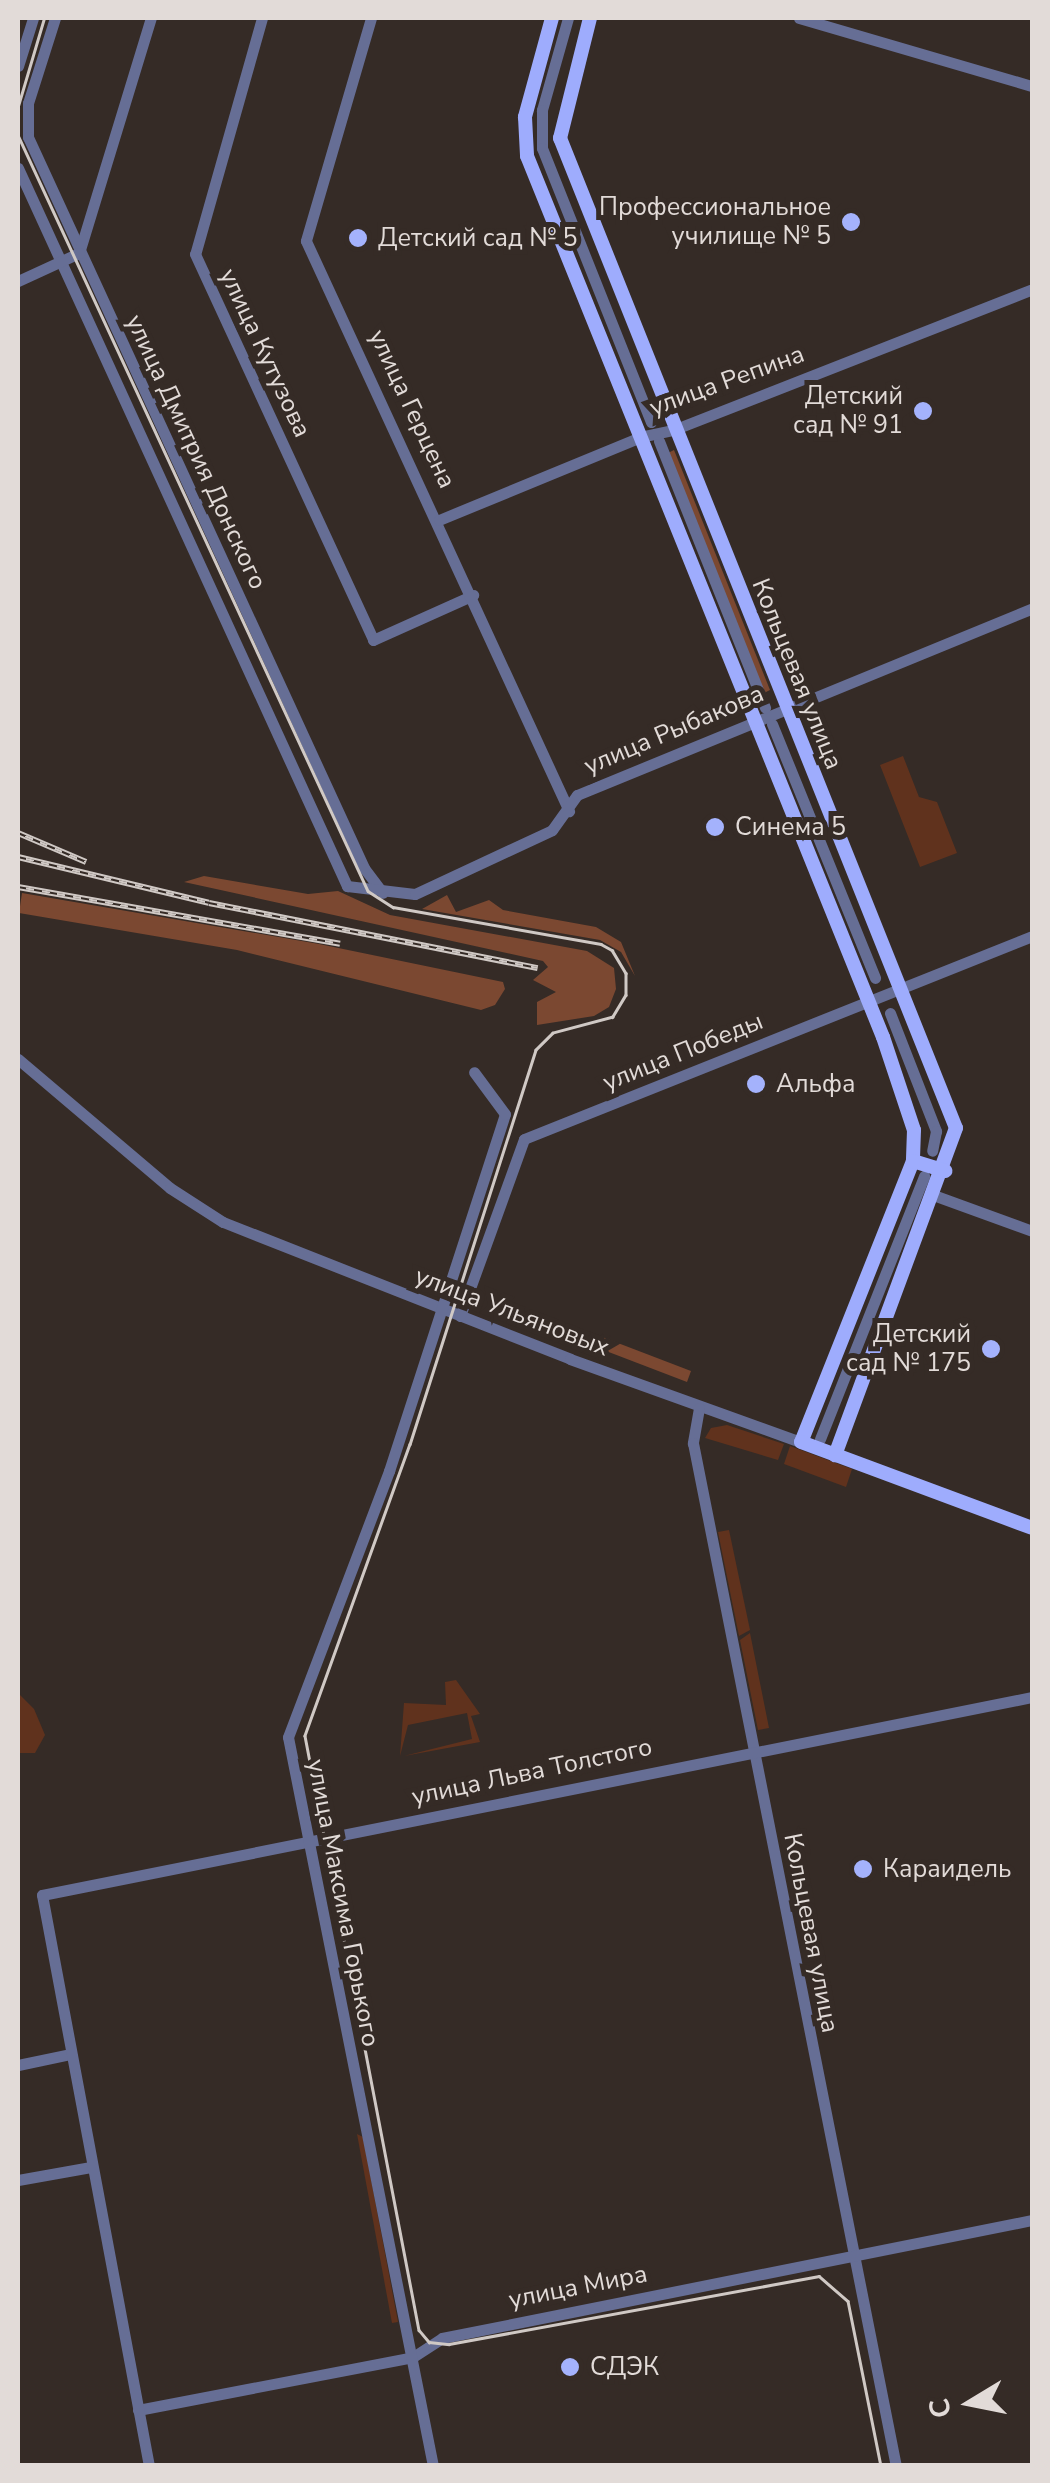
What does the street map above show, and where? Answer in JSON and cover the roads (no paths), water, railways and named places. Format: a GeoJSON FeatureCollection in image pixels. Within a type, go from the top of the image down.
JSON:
{"type":"FeatureCollection","features":[{"type":"Feature","properties":{"kind":"main road"},"geometry":{"type":"LineString","coordinates":[[552,18],[525,117],[527,156],[908,1108],[912,1161],[801,1442]]}},
{"type":"Feature","properties":{"kind":"main road","name":"Кольцевая улица"},"geometry":{"type":"LineString","coordinates":[[590,18],[560,138],[673,430],[956,1128],[946,1171],[834,1455]]}},
{"type":"Feature","properties":{"kind":"main road"},"geometry":{"type":"LineString","coordinates":[[912,1161],[946,1171]]}},
{"type":"Feature","properties":{"kind":"main road","name":"улица Ульяновых"},"geometry":{"type":"LineString","coordinates":[[801,1442],[1032,1528]]}},
{"type":"Feature","properties":{"kind":"street"},"geometry":{"type":"LineString","coordinates":[[18,66],[33,18]]}},
{"type":"Feature","properties":{"kind":"street","name":"улица Дмитрия Донского"},"geometry":{"type":"LineString","coordinates":[[56,18],[28,103],[28,137],[364,868],[383,893]]}},
{"type":"Feature","properties":{"kind":"street"},"geometry":{"type":"LineString","coordinates":[[18,282],[79,253],[151,18]]}},
{"type":"Feature","properties":{"kind":"street","name":"улица Кутузова"},"geometry":{"type":"LineString","coordinates":[[262,18],[194,254],[373,640],[473,595]]}},
{"type":"Feature","properties":{"kind":"street","name":"улица Герцена"},"geometry":{"type":"LineString","coordinates":[[370,18],[306,241],[440,520],[569,810]]}},
{"type":"Feature","properties":{"kind":"street"},"geometry":{"type":"LineString","coordinates":[[568,18],[542,110],[542,148],[651,422]]}},
{"type":"Feature","properties":{"kind":"street"},"geometry":{"type":"LineString","coordinates":[[799,18],[1032,86]]}},
{"type":"Feature","properties":{"kind":"street","name":"улица Дмитрия Донского"},"geometry":{"type":"LineString","coordinates":[[18,168],[347,886]]}},
{"type":"Feature","properties":{"kind":"street","name":"улица Репина"},"geometry":{"type":"LineString","coordinates":[[440,520],[640,437],[673,430],[1032,289]]}},
{"type":"Feature","properties":{"kind":"street"},"geometry":{"type":"LineString","coordinates":[[658,441],[765,708]]}},
{"type":"Feature","properties":{"kind":"street","name":"улица Рыбакова"},"geometry":{"type":"LineString","coordinates":[[347,886],[416,894],[552,830],[577,795],[1032,608]]}},
{"type":"Feature","properties":{"kind":"street"},"geometry":{"type":"LineString","coordinates":[[772,724],[875,978]]}},
{"type":"Feature","properties":{"kind":"street","name":"улица Победы"},"geometry":{"type":"LineString","coordinates":[[460,1316],[524,1140],[1032,936]]}},
{"type":"Feature","properties":{"kind":"street"},"geometry":{"type":"LineString","coordinates":[[890,1013],[936,1131],[932,1151]]}},
{"type":"Feature","properties":{"kind":"street","name":"улица Ульяновых"},"geometry":{"type":"LineString","coordinates":[[18,1060],[170,1188],[223,1222],[699,1408],[801,1442]]}},
{"type":"Feature","properties":{"kind":"street","name":"улица Максима Горького"},"geometry":{"type":"LineString","coordinates":[[433,2466],[288,1737],[389,1471],[506,1114],[474,1072]]}},
{"type":"Feature","properties":{"kind":"street"},"geometry":{"type":"LineString","coordinates":[[820,1439],[924,1176]]}},
{"type":"Feature","properties":{"kind":"street"},"geometry":{"type":"LineString","coordinates":[[936,1196],[1032,1231]]}},
{"type":"Feature","properties":{"kind":"street","name":"Кольцевая улица"},"geometry":{"type":"LineString","coordinates":[[699,1408],[693,1443],[896,2466]]}},
{"type":"Feature","properties":{"kind":"street","name":"улица Льва Толстого"},"geometry":{"type":"LineString","coordinates":[[70,2054],[42,1895],[1032,1697]]}},
{"type":"Feature","properties":{"kind":"street"},"geometry":{"type":"LineString","coordinates":[[18,2065],[70,2054],[149,2466]]}},
{"type":"Feature","properties":{"kind":"street"},"geometry":{"type":"LineString","coordinates":[[18,2180],[90,2167]]}},
{"type":"Feature","properties":{"kind":"street","name":"улица Мира"},"geometry":{"type":"LineString","coordinates":[[138,2410],[413,2357],[442,2338],[1032,2220]]}},
{"type":"Feature","properties":{"kind":"tram line"},"geometry":{"type":"LineString","coordinates":[[18,106],[44,18]]}},
{"type":"Feature","properties":{"kind":"tram line"},"geometry":{"type":"LineString","coordinates":[[18,135],[368,891],[393,907],[601,944],[612,950],[626,973],[626,995],[613,1017],[553,1033],[536,1050],[410,1444],[305,1736],[419,2330],[429,2342],[449,2344],[819,2276],[848,2301],[881,2466]]}},
{"type":"Feature","properties":{"kind":"railway"},"geometry":{"type":"LineString","coordinates":[[18,833],[86,862]]}},
{"type":"Feature","properties":{"kind":"railway"},"geometry":{"type":"LineString","coordinates":[[18,857],[209,903],[538,968]]}},
{"type":"Feature","properties":{"kind":"railway"},"geometry":{"type":"LineString","coordinates":[[18,887],[340,944]]}},
{"type":"Feature","properties":{"kind":"place","name":"Профессиональное училище № 5"},"geometry":{"type":"Point","coordinates":[851,222]}},
{"type":"Feature","properties":{"kind":"place","name":"Детский сад № 5"},"geometry":{"type":"Point","coordinates":[358,238]}},
{"type":"Feature","properties":{"kind":"place","name":"Детский сад № 91"},"geometry":{"type":"Point","coordinates":[923,411]}},
{"type":"Feature","properties":{"kind":"place","name":"Синема 5"},"geometry":{"type":"Point","coordinates":[715,827]}},
{"type":"Feature","properties":{"kind":"place","name":"Альфа"},"geometry":{"type":"Point","coordinates":[756,1084]}},
{"type":"Feature","properties":{"kind":"place","name":"Детский сад № 175"},"geometry":{"type":"Point","coordinates":[991,1349]}},
{"type":"Feature","properties":{"kind":"place","name":"Караидель"},"geometry":{"type":"Point","coordinates":[863,1869]}},
{"type":"Feature","properties":{"kind":"place","name":"СДЭК"},"geometry":{"type":"Point","coordinates":[570,2367]}}]}
